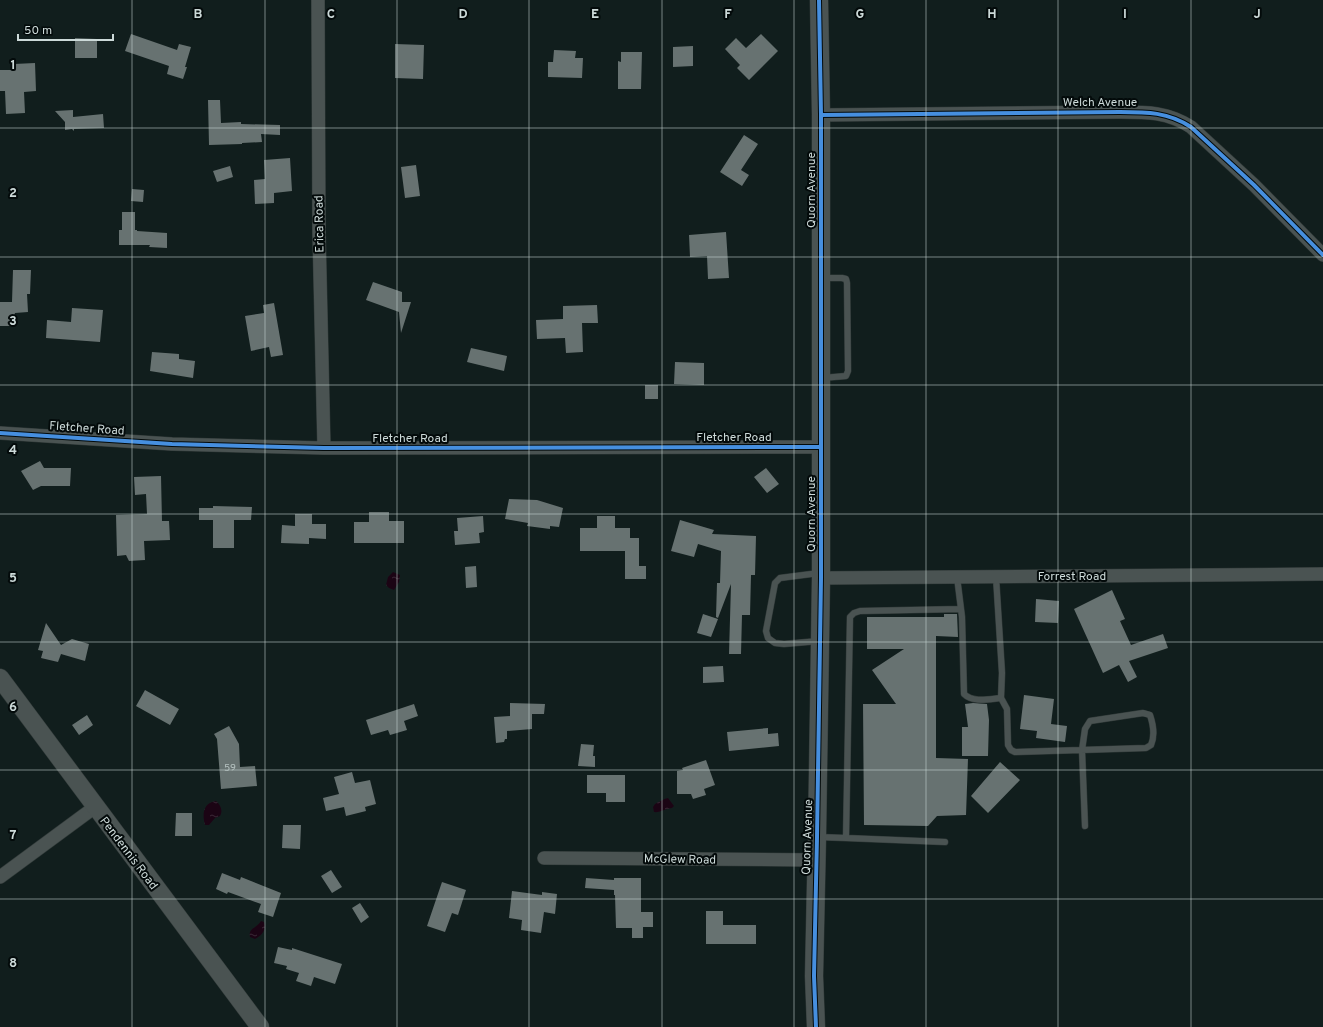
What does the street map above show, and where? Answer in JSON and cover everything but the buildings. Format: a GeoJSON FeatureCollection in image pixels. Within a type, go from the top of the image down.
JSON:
{"type":"FeatureCollection","features":[{"type":"Feature","properties":{"kind":"street","name":"Erica Road"},"geometry":{"type":"LineString","coordinates":[[318,0],[319,232],[324,448]]}},
{"type":"Feature","properties":{"kind":"street","name":"Quorn Avenue"},"geometry":{"type":"LineString","coordinates":[[816,1027],[814,976],[821,575],[822,115],[819,0]]}},
{"type":"Feature","properties":{"kind":"street","name":"Welch Avenue"},"geometry":{"type":"LineString","coordinates":[[822,115],[1120,112],[1162,114],[1180,120],[1191,127],[1254,185],[1323,254]]}},
{"type":"Feature","properties":{"kind":"street","name":"Fletcher Road"},"geometry":{"type":"LineString","coordinates":[[0,433],[172,444],[324,448],[821,447]]}},
{"type":"Feature","properties":{"kind":"street","name":"Forrest Road"},"geometry":{"type":"LineString","coordinates":[[821,575],[996,577],[1323,574]]}},
{"type":"Feature","properties":{"kind":"street","name":"Pendennis Road"},"geometry":{"type":"LineString","coordinates":[[0,678],[260,1027]]}},
{"type":"Feature","properties":{"kind":"street"},"geometry":{"type":"LineString","coordinates":[[0,877],[95,807]]}},
{"type":"Feature","properties":{"kind":"street","name":"McGlew Road"},"geometry":{"type":"LineString","coordinates":[[544,858],[816,860]]}},
{"type":"Feature","properties":{"kind":"lane"},"geometry":{"type":"LineString","coordinates":[[821,278],[846,279],[848,371],[846,376],[821,378]]}},
{"type":"Feature","properties":{"kind":"lane"},"geometry":{"type":"LineString","coordinates":[[820,641],[784,644],[775,643],[768,638],[766,631],[775,583],[780,578],[821,575]]}},
{"type":"Feature","properties":{"kind":"lane"},"geometry":{"type":"LineString","coordinates":[[957,577],[961,609],[964,694],[967,697],[976,700],[1001,698]]}},
{"type":"Feature","properties":{"kind":"lane"},"geometry":{"type":"LineString","coordinates":[[996,577],[1002,673],[1001,698],[1007,709],[1008,746],[1011,750],[1015,752],[1082,750],[1146,748],[1151,745],[1154,740],[1150,714],[1143,713],[1090,721],[1085,729],[1082,750],[1085,826]]}},
{"type":"Feature","properties":{"kind":"lane"},"geometry":{"type":"LineString","coordinates":[[846,838],[850,617],[854,613],[860,611],[961,609]]}},
{"type":"Feature","properties":{"kind":"lane"},"geometry":{"type":"LineString","coordinates":[[817,837],[945,842]]}},
{"type":"Feature","properties":{"kind":"water"},"geometry":{"type":"Polygon","coordinates":[[[393,572],[400,575],[399,582],[394,590],[386,585],[388,577],[393,572]]]}},
{"type":"Feature","properties":{"kind":"water"},"geometry":{"type":"Polygon","coordinates":[[[668,798],[674,806],[672,808],[654,812],[653,807],[655,804],[668,798]]]}},
{"type":"Feature","properties":{"kind":"water"},"geometry":{"type":"Polygon","coordinates":[[[216,801],[221,808],[221,814],[209,825],[205,825],[204,810],[208,804],[216,801]]]}},
{"type":"Feature","properties":{"kind":"water"},"geometry":{"type":"Polygon","coordinates":[[[261,921],[264,922],[265,925],[263,932],[255,939],[250,937],[251,930],[261,921]]]}},
{"type":"Feature","properties":{"kind":"cycle path"},"geometry":{"type":"LineString","coordinates":[[816,1027],[814,976],[821,578],[821,115],[819,0]]}},
{"type":"Feature","properties":{"kind":"cycle path"},"geometry":{"type":"LineString","coordinates":[[821,115],[1139,112],[1174,118],[1191,127],[1254,185],[1323,255]]}},
{"type":"Feature","properties":{"kind":"cycle path"},"geometry":{"type":"LineString","coordinates":[[0,433],[172,444],[324,448],[821,447]]}}]}
